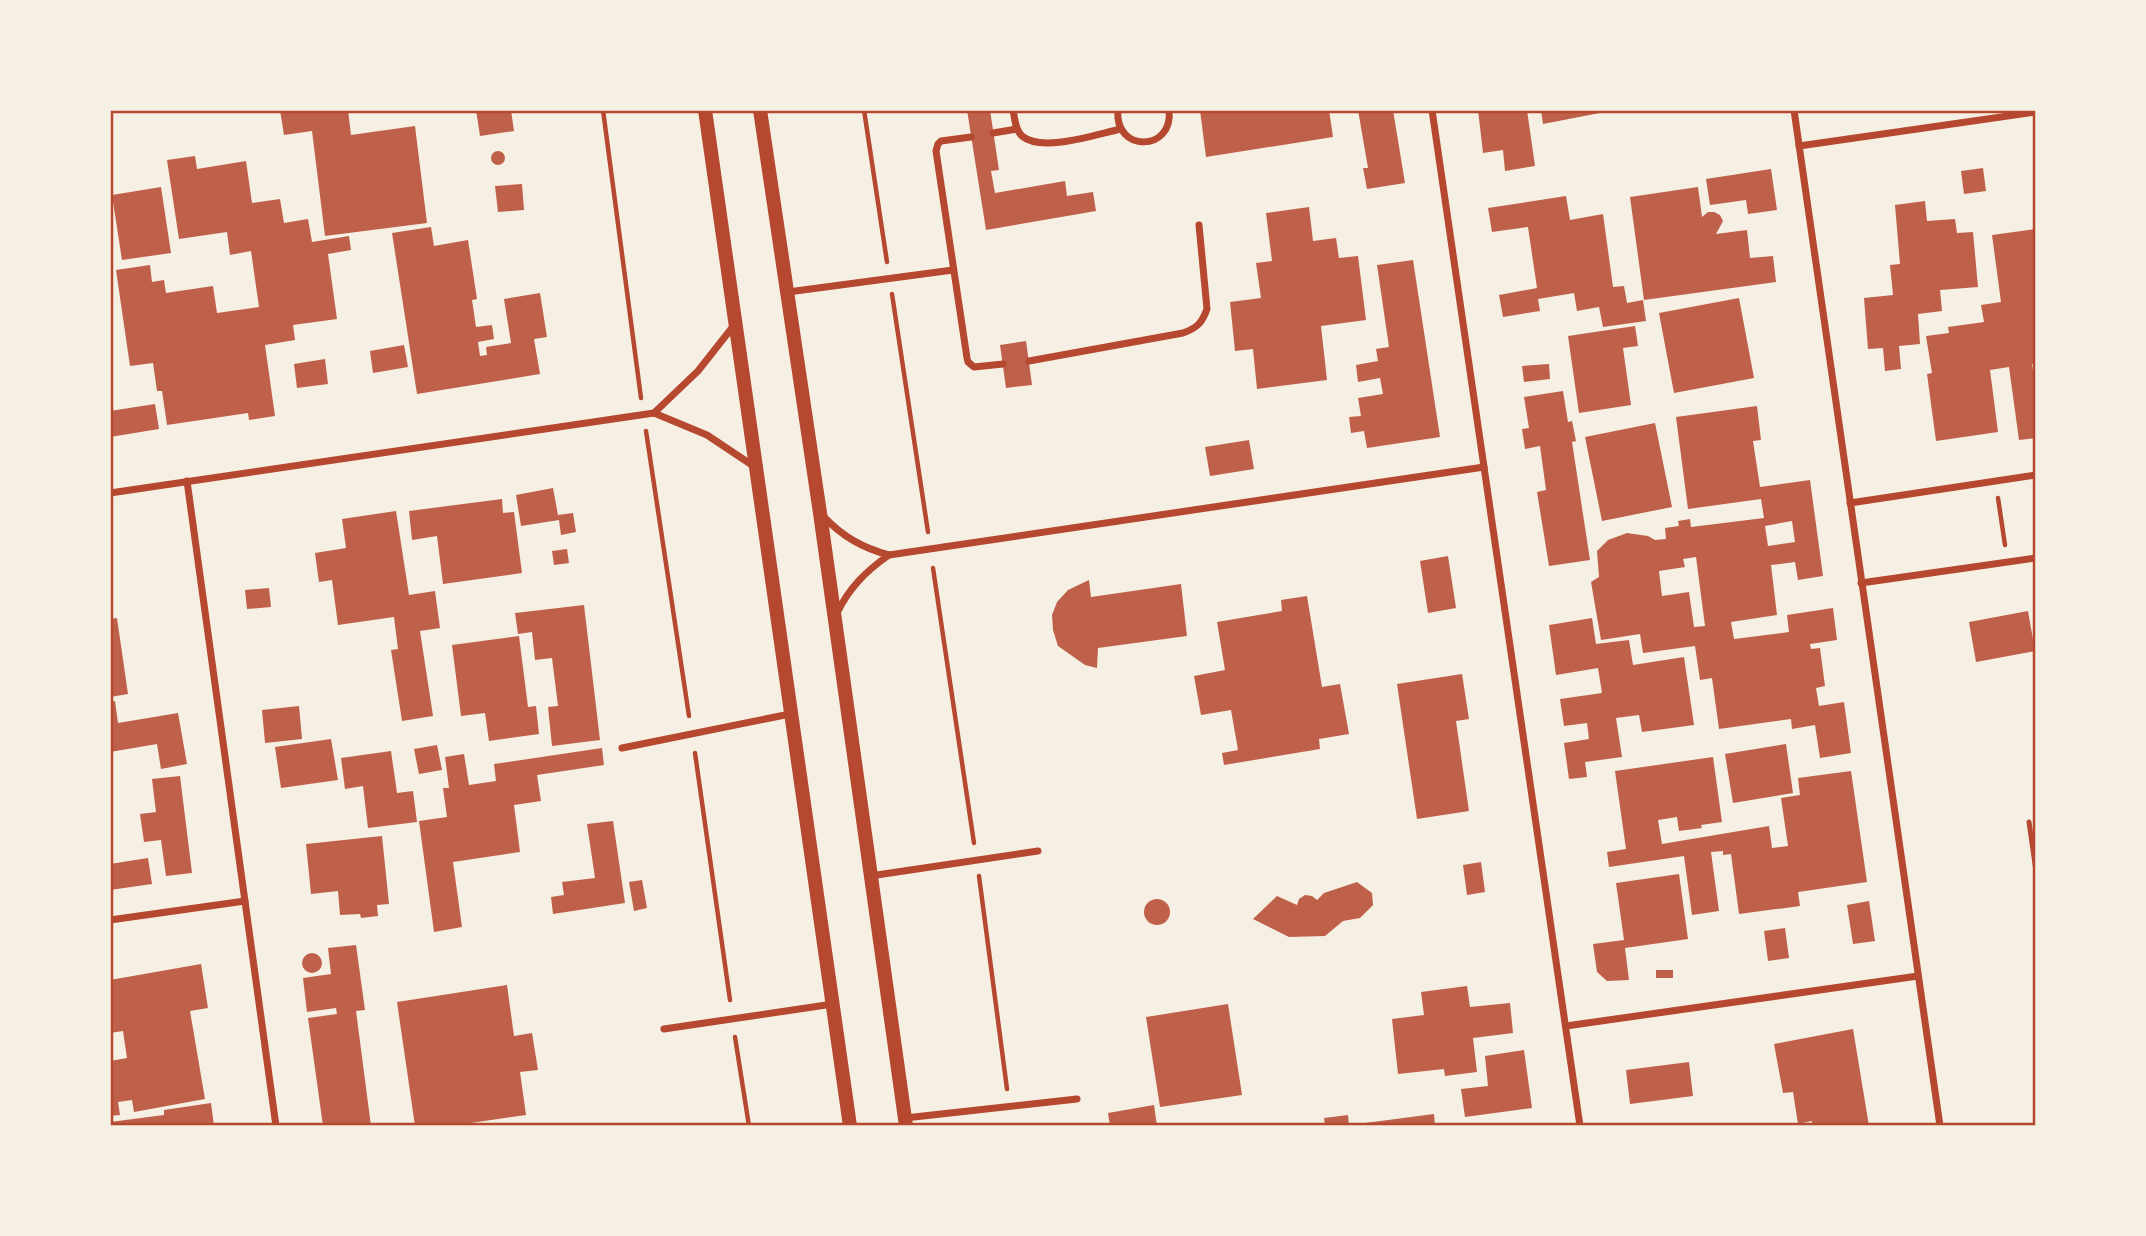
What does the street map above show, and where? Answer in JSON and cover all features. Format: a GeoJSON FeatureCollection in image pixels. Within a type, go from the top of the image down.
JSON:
{"type":"FeatureCollection","features":[{"type":"Feature","properties":{"kind":"main road"},"geometry":{"type":"LineString","coordinates":[[705,110],[850,1126]]}},
{"type":"Feature","properties":{"kind":"main road"},"geometry":{"type":"LineString","coordinates":[[760,110],[820,513],[905,1122]]}},
{"type":"Feature","properties":{"kind":"street"},"geometry":{"type":"LineString","coordinates":[[1013,110],[1017,130],[1023,137],[1047,144],[1121,129]]}},
{"type":"Feature","properties":{"kind":"street"},"geometry":{"type":"LineString","coordinates":[[1118,110],[1117,119],[1121,129],[1137,142],[1147,142],[1164,133],[1169,123],[1169,110]]}},
{"type":"Feature","properties":{"kind":"street"},"geometry":{"type":"LineString","coordinates":[[1432,110],[1580,1126]]}},
{"type":"Feature","properties":{"kind":"street"},"geometry":{"type":"LineString","coordinates":[[1794,110],[1940,1126]]}},
{"type":"Feature","properties":{"kind":"street"},"geometry":{"type":"LineString","coordinates":[[1799,146],[2036,112]]}},
{"type":"Feature","properties":{"kind":"street"},"geometry":{"type":"LineString","coordinates":[[993,133],[1017,130]]}},
{"type":"Feature","properties":{"kind":"street"},"geometry":{"type":"LineString","coordinates":[[971,137],[941,141],[936,147],[953,270],[968,362],[979,368],[1003,364]]}},
{"type":"Feature","properties":{"kind":"street"},"geometry":{"type":"LineString","coordinates":[[1028,361],[1194,329],[1203,321],[1207,309],[1199,225]]}},
{"type":"Feature","properties":{"kind":"street"},"geometry":{"type":"LineString","coordinates":[[787,292],[953,270]]}},
{"type":"Feature","properties":{"kind":"street"},"geometry":{"type":"LineString","coordinates":[[654,413],[698,371],[735,323]]}},
{"type":"Feature","properties":{"kind":"street"},"geometry":{"type":"LineString","coordinates":[[110,493],[654,413],[707,435],[755,467]]}},
{"type":"Feature","properties":{"kind":"street"},"geometry":{"type":"LineString","coordinates":[[820,513],[834,528],[851,540],[869,550],[889,555],[1484,467]]}},
{"type":"Feature","properties":{"kind":"street"},"geometry":{"type":"LineString","coordinates":[[1850,503],[2036,475]]}},
{"type":"Feature","properties":{"kind":"street"},"geometry":{"type":"LineString","coordinates":[[187,481],[276,1126]]}},
{"type":"Feature","properties":{"kind":"street"},"geometry":{"type":"LineString","coordinates":[[835,618],[856,582],[872,566],[889,555]]}},
{"type":"Feature","properties":{"kind":"street"},"geometry":{"type":"LineString","coordinates":[[1861,583],[2036,558]]}},
{"type":"Feature","properties":{"kind":"street"},"geometry":{"type":"LineString","coordinates":[[622,748],[790,714]]}},
{"type":"Feature","properties":{"kind":"street"},"geometry":{"type":"LineString","coordinates":[[869,876],[1038,851]]}},
{"type":"Feature","properties":{"kind":"street"},"geometry":{"type":"LineString","coordinates":[[110,920],[245,901]]}},
{"type":"Feature","properties":{"kind":"street"},"geometry":{"type":"LineString","coordinates":[[1566,1026],[1918,976]]}},
{"type":"Feature","properties":{"kind":"street"},"geometry":{"type":"LineString","coordinates":[[664,1029],[833,1004]]}},
{"type":"Feature","properties":{"kind":"street"},"geometry":{"type":"LineString","coordinates":[[905,1122],[1077,1099]]}},
{"type":"Feature","properties":{"kind":"lane"},"geometry":{"type":"LineString","coordinates":[[2029,822],[2036,871]]}},
{"type":"Feature","properties":{"kind":"path"},"geometry":{"type":"LineString","coordinates":[[603,110],[643,415],[749,1126]]}},
{"type":"Feature","properties":{"kind":"path"},"geometry":{"type":"LineString","coordinates":[[864,110],[977,860],[1009,1107]]}},
{"type":"Feature","properties":{"kind":"path"},"geometry":{"type":"LineString","coordinates":[[1995,481],[2008,563]]}},
{"type":"Feature","properties":{"kind":"building"},"geometry":{"type":"Polygon","coordinates":[[[280,110],[348,110],[351,135],[415,126],[427,223],[325,236],[312,131],[284,135],[280,110]]]}},
{"type":"Feature","properties":{"kind":"building"},"geometry":{"type":"Polygon","coordinates":[[[476,110],[511,110],[514,131],[480,136],[476,110]]]}},
{"type":"Feature","properties":{"kind":"building"},"geometry":{"type":"Polygon","coordinates":[[[967,110],[990,110],[999,170],[991,171],[995,193],[1065,181],[1067,196],[1093,192],[1096,211],[986,230],[967,110]]]}},
{"type":"Feature","properties":{"kind":"building"},"geometry":{"type":"Polygon","coordinates":[[[1200,110],[1329,110],[1333,137],[1206,157],[1200,110]]]}},
{"type":"Feature","properties":{"kind":"building"},"geometry":{"type":"Polygon","coordinates":[[[1358,110],[1393,110],[1405,183],[1367,189],[1363,168],[1368,168],[1358,110]]]}},
{"type":"Feature","properties":{"kind":"building"},"geometry":{"type":"Polygon","coordinates":[[[1478,110],[1527,110],[1535,166],[1505,171],[1503,150],[1483,153],[1478,110]]]}},
{"type":"Feature","properties":{"kind":"building"},"geometry":{"type":"Polygon","coordinates":[[[1541,110],[1605,110],[1605,112],[1543,124],[1541,110]]]}},
{"type":"Feature","properties":{"kind":"building"},"geometry":{"type":"Polygon","coordinates":[[[498,151],[503,153],[503,163],[498,165],[493,163],[491,158],[493,153],[498,151]]]}},
{"type":"Feature","properties":{"kind":"building"},"geometry":{"type":"Polygon","coordinates":[[[195,156],[197,169],[246,161],[252,203],[280,199],[284,223],[308,219],[312,242],[349,236],[351,250],[328,254],[337,319],[293,325],[295,340],[265,345],[275,416],[249,420],[248,413],[167,425],[162,391],[157,391],[153,363],[130,366],[116,270],[150,265],[152,282],[164,280],[166,293],[213,286],[217,313],[259,307],[251,251],[230,255],[227,232],[179,239],[167,160],[195,156]]]}},
{"type":"Feature","properties":{"kind":"building"},"geometry":{"type":"Polygon","coordinates":[[[1983,168],[1986,191],[1964,194],[1961,171],[1983,168]]]}},
{"type":"Feature","properties":{"kind":"building"},"geometry":{"type":"Polygon","coordinates":[[[1771,169],[1777,210],[1748,214],[1746,200],[1710,205],[1706,179],[1771,169]]]}},
{"type":"Feature","properties":{"kind":"building"},"geometry":{"type":"Polygon","coordinates":[[[522,184],[524,210],[498,212],[495,186],[522,184]]]}},
{"type":"Feature","properties":{"kind":"building"},"geometry":{"type":"Polygon","coordinates":[[[161,187],[171,253],[122,260],[112,195],[161,187]]]}},
{"type":"Feature","properties":{"kind":"building"},"geometry":{"type":"Polygon","coordinates":[[[1698,187],[1702,217],[1708,212],[1720,215],[1723,221],[1716,234],[1747,230],[1750,258],[1773,256],[1776,282],[1644,300],[1630,197],[1698,187]]]}},
{"type":"Feature","properties":{"kind":"building"},"geometry":{"type":"Polygon","coordinates":[[[1566,196],[1570,220],[1603,214],[1613,287],[1624,286],[1627,303],[1643,300],[1646,321],[1603,327],[1599,307],[1577,311],[1574,293],[1538,299],[1540,311],[1503,317],[1499,295],[1537,288],[1528,227],[1492,232],[1488,208],[1566,196]]]}},
{"type":"Feature","properties":{"kind":"building"},"geometry":{"type":"Polygon","coordinates":[[[1925,201],[1927,221],[1955,219],[1957,233],[1973,232],[1978,287],[1940,290],[1942,311],[1918,314],[1920,344],[1899,346],[1901,369],[1885,371],[1883,348],[1868,349],[1864,298],[1893,295],[1890,265],[1900,264],[1895,205],[1925,201]]]}},
{"type":"Feature","properties":{"kind":"building"},"geometry":{"type":"Polygon","coordinates":[[[1309,207],[1313,241],[1336,238],[1339,258],[1358,256],[1366,320],[1321,326],[1327,380],[1257,389],[1253,349],[1235,351],[1230,302],[1261,298],[1256,263],[1272,261],[1266,213],[1309,207]]]}},
{"type":"Feature","properties":{"kind":"building"},"geometry":{"type":"Polygon","coordinates":[[[431,227],[434,246],[468,240],[477,299],[472,300],[476,327],[492,325],[494,339],[478,342],[480,356],[487,355],[486,347],[511,343],[504,299],[540,293],[547,337],[534,339],[540,374],[417,394],[392,233],[431,227]]]}},
{"type":"Feature","properties":{"kind":"building"},"geometry":{"type":"Polygon","coordinates":[[[2036,229],[2036,364],[2032,364],[2036,390],[2036,438],[2019,440],[2009,367],[1990,370],[1998,432],[1936,441],[1927,374],[1932,373],[1926,336],[1949,333],[1948,327],[1984,322],[1981,305],[2001,302],[1992,235],[2036,229]]]}},
{"type":"Feature","properties":{"kind":"building"},"geometry":{"type":"Polygon","coordinates":[[[1413,260],[1440,437],[1367,448],[1364,431],[1351,433],[1349,417],[1361,416],[1358,398],[1383,394],[1380,378],[1358,382],[1356,365],[1378,361],[1376,349],[1389,347],[1377,265],[1413,260]]]}},
{"type":"Feature","properties":{"kind":"building"},"geometry":{"type":"Polygon","coordinates":[[[1739,298],[1754,378],[1674,393],[1659,313],[1739,298]]]}},
{"type":"Feature","properties":{"kind":"building"},"geometry":{"type":"Polygon","coordinates":[[[1635,326],[1638,346],[1623,348],[1631,405],[1579,413],[1568,336],[1635,326]]]}},
{"type":"Feature","properties":{"kind":"building"},"geometry":{"type":"Polygon","coordinates":[[[1026,341],[1032,385],[1006,388],[1000,345],[1026,341]]]}},
{"type":"Feature","properties":{"kind":"building"},"geometry":{"type":"Polygon","coordinates":[[[404,345],[408,367],[373,373],[370,351],[404,345]]]}},
{"type":"Feature","properties":{"kind":"building"},"geometry":{"type":"Polygon","coordinates":[[[325,359],[328,384],[297,388],[294,364],[325,359]]]}},
{"type":"Feature","properties":{"kind":"building"},"geometry":{"type":"Polygon","coordinates":[[[1549,364],[1550,379],[1524,382],[1522,366],[1549,364]]]}},
{"type":"Feature","properties":{"kind":"building"},"geometry":{"type":"Polygon","coordinates":[[[1563,391],[1568,422],[1572,421],[1576,441],[1572,442],[1590,560],[1549,566],[1537,492],[1546,490],[1540,446],[1525,449],[1522,429],[1529,428],[1524,397],[1563,391]]]}},
{"type":"Feature","properties":{"kind":"building"},"geometry":{"type":"Polygon","coordinates":[[[155,404],[159,429],[110,437],[110,411],[155,404]]]}},
{"type":"Feature","properties":{"kind":"building"},"geometry":{"type":"Polygon","coordinates":[[[1757,406],[1761,440],[1753,441],[1760,487],[1810,480],[1823,576],[1798,580],[1795,562],[1771,565],[1777,615],[1731,622],[1734,639],[1789,632],[1787,615],[1833,608],[1837,640],[1810,644],[1811,649],[1820,648],[1825,686],[1816,688],[1819,706],[1844,702],[1851,753],[1820,758],[1815,725],[1792,729],[1791,719],[1719,729],[1712,678],[1700,680],[1695,646],[1643,653],[1640,634],[1601,640],[1591,582],[1599,577],[1597,551],[1608,540],[1627,533],[1648,536],[1655,540],[1666,539],[1665,528],[1679,526],[1678,521],[1690,519],[1691,527],[1764,518],[1761,499],[1688,509],[1676,417],[1757,406]],[[1792,521],[1765,526],[1768,546],[1795,542],[1792,521]],[[1696,557],[1683,559],[1685,567],[1659,571],[1662,596],[1689,592],[1694,627],[1705,626],[1696,557]]]}},
{"type":"Feature","properties":{"kind":"building"},"geometry":{"type":"Polygon","coordinates":[[[1655,423],[1672,507],[1602,521],[1585,437],[1655,423]]]}},
{"type":"Feature","properties":{"kind":"building"},"geometry":{"type":"Polygon","coordinates":[[[1249,440],[1254,469],[1210,476],[1205,447],[1249,440]]]}},
{"type":"Feature","properties":{"kind":"building"},"geometry":{"type":"Polygon","coordinates":[[[553,488],[558,515],[573,513],[576,532],[561,535],[559,520],[521,526],[516,495],[553,488]]]}},
{"type":"Feature","properties":{"kind":"building"},"geometry":{"type":"Polygon","coordinates":[[[502,499],[503,513],[514,512],[522,573],[443,584],[437,536],[412,540],[409,511],[502,499]]]}},
{"type":"Feature","properties":{"kind":"building"},"geometry":{"type":"Polygon","coordinates":[[[396,511],[409,595],[435,591],[440,628],[420,631],[433,716],[402,721],[391,650],[398,649],[394,617],[338,625],[332,580],[319,582],[315,553],[346,548],[342,519],[396,511]]]}},
{"type":"Feature","properties":{"kind":"building"},"geometry":{"type":"Polygon","coordinates":[[[567,549],[569,563],[554,565],[552,551],[567,549]]]}},
{"type":"Feature","properties":{"kind":"building"},"geometry":{"type":"Polygon","coordinates":[[[1448,556],[1456,608],[1428,613],[1420,561],[1448,556]]]}},
{"type":"Feature","properties":{"kind":"building"},"geometry":{"type":"Polygon","coordinates":[[[1089,580],[1091,597],[1181,584],[1187,636],[1098,648],[1097,668],[1085,665],[1058,646],[1052,615],[1057,602],[1068,590],[1089,580]]]}},
{"type":"Feature","properties":{"kind":"building"},"geometry":{"type":"Polygon","coordinates":[[[269,588],[271,607],[247,609],[245,590],[269,588]]]}},
{"type":"Feature","properties":{"kind":"building"},"geometry":{"type":"Polygon","coordinates":[[[1307,596],[1322,687],[1340,684],[1349,734],[1319,739],[1320,749],[1224,765],[1222,753],[1238,750],[1231,710],[1201,715],[1194,676],[1225,670],[1217,622],[1282,611],[1281,600],[1307,596]]]}},
{"type":"Feature","properties":{"kind":"building"},"geometry":{"type":"Polygon","coordinates":[[[584,605],[600,740],[552,746],[548,707],[558,706],[552,658],[535,660],[532,632],[518,634],[515,613],[584,605]]]}},
{"type":"Feature","properties":{"kind":"building"},"geometry":{"type":"Polygon","coordinates":[[[2028,611],[2035,651],[1976,662],[1969,622],[2028,611]]]}},
{"type":"Feature","properties":{"kind":"building"},"geometry":{"type":"Polygon","coordinates":[[[117,618],[128,694],[110,697],[110,619],[117,618]]]}},
{"type":"Feature","properties":{"kind":"building"},"geometry":{"type":"Polygon","coordinates":[[[1592,618],[1596,644],[1629,640],[1633,665],[1684,657],[1694,725],[1642,732],[1639,715],[1616,718],[1622,757],[1585,762],[1587,777],[1569,779],[1564,743],[1589,739],[1587,723],[1564,726],[1560,699],[1602,693],[1598,668],[1556,675],[1549,625],[1592,618]]]}},
{"type":"Feature","properties":{"kind":"building"},"geometry":{"type":"Polygon","coordinates":[[[519,636],[528,707],[536,706],[539,734],[489,741],[485,713],[461,716],[452,645],[519,636]]]}},
{"type":"Feature","properties":{"kind":"building"},"geometry":{"type":"Polygon","coordinates":[[[1462,674],[1469,719],[1456,721],[1469,811],[1417,819],[1397,684],[1462,674]]]}},
{"type":"Feature","properties":{"kind":"building"},"geometry":{"type":"Polygon","coordinates":[[[115,701],[118,723],[178,713],[187,764],[161,769],[157,744],[110,752],[110,702],[115,701]]]}},
{"type":"Feature","properties":{"kind":"building"},"geometry":{"type":"Polygon","coordinates":[[[299,706],[302,739],[265,743],[262,710],[299,706]]]}},
{"type":"Feature","properties":{"kind":"building"},"geometry":{"type":"Polygon","coordinates":[[[331,739],[338,780],[281,788],[275,747],[331,739]]]}},
{"type":"Feature","properties":{"kind":"building"},"geometry":{"type":"Polygon","coordinates":[[[1786,744],[1793,793],[1733,803],[1725,754],[1786,744]]]}},
{"type":"Feature","properties":{"kind":"building"},"geometry":{"type":"Polygon","coordinates":[[[437,745],[442,770],[419,774],[414,749],[437,745]]]}},
{"type":"Feature","properties":{"kind":"building"},"geometry":{"type":"Polygon","coordinates":[[[602,748],[604,765],[537,775],[541,801],[514,805],[520,852],[453,862],[462,927],[434,932],[419,821],[447,817],[443,788],[449,788],[445,757],[464,754],[469,785],[496,781],[494,764],[602,748]]]}},
{"type":"Feature","properties":{"kind":"building"},"geometry":{"type":"Polygon","coordinates":[[[391,751],[397,793],[413,791],[417,822],[368,828],[363,786],[345,789],[341,758],[391,751]]]}},
{"type":"Feature","properties":{"kind":"building"},"geometry":{"type":"Polygon","coordinates":[[[1713,757],[1722,822],[1679,831],[1677,817],[1658,820],[1662,844],[1769,826],[1772,848],[1788,846],[1781,798],[1800,795],[1798,778],[1851,771],[1867,882],[1798,892],[1800,906],[1739,914],[1731,854],[1723,855],[1723,851],[1711,852],[1719,911],[1692,915],[1684,856],[1609,867],[1607,852],[1626,849],[1615,771],[1713,757]]]}},
{"type":"Feature","properties":{"kind":"building"},"geometry":{"type":"Polygon","coordinates":[[[180,776],[192,873],[166,876],[161,840],[144,842],[140,814],[156,812],[152,779],[180,776]]]}},
{"type":"Feature","properties":{"kind":"building"},"geometry":{"type":"Polygon","coordinates":[[[613,821],[625,903],[553,914],[551,897],[564,895],[562,882],[595,878],[587,824],[613,821]]]}},
{"type":"Feature","properties":{"kind":"building"},"geometry":{"type":"Polygon","coordinates":[[[382,836],[389,904],[377,905],[378,916],[361,918],[360,914],[340,915],[338,891],[311,894],[306,844],[382,836]]]}},
{"type":"Feature","properties":{"kind":"building"},"geometry":{"type":"Polygon","coordinates":[[[148,858],[152,884],[110,890],[110,864],[148,858]]]}},
{"type":"Feature","properties":{"kind":"building"},"geometry":{"type":"Polygon","coordinates":[[[1481,862],[1485,892],[1467,895],[1463,865],[1481,862]]]}},
{"type":"Feature","properties":{"kind":"building"},"geometry":{"type":"Polygon","coordinates":[[[1679,874],[1688,939],[1625,948],[1629,980],[1607,981],[1597,972],[1593,944],[1624,940],[1616,883],[1679,874]]]}},
{"type":"Feature","properties":{"kind":"building"},"geometry":{"type":"Polygon","coordinates":[[[642,880],[647,908],[634,911],[629,882],[642,880]]]}},
{"type":"Feature","properties":{"kind":"building"},"geometry":{"type":"Polygon","coordinates":[[[1357,882],[1372,893],[1373,905],[1360,918],[1343,921],[1325,936],[1289,937],[1253,919],[1277,896],[1297,905],[1299,899],[1305,895],[1317,900],[1324,893],[1357,882]]]}},
{"type":"Feature","properties":{"kind":"building"},"geometry":{"type":"Polygon","coordinates":[[[1157,899],[1166,903],[1170,912],[1166,921],[1157,925],[1148,921],[1144,912],[1148,903],[1157,899]]]}},
{"type":"Feature","properties":{"kind":"building"},"geometry":{"type":"Polygon","coordinates":[[[1869,901],[1875,941],[1853,944],[1847,905],[1869,901]]]}},
{"type":"Feature","properties":{"kind":"building"},"geometry":{"type":"Polygon","coordinates":[[[1785,928],[1789,958],[1768,961],[1764,931],[1785,928]]]}},
{"type":"Feature","properties":{"kind":"building"},"geometry":{"type":"Polygon","coordinates":[[[356,945],[365,1010],[356,1011],[371,1126],[323,1126],[308,1018],[337,1014],[336,1008],[307,1012],[303,978],[331,974],[328,948],[356,945]]]}},
{"type":"Feature","properties":{"kind":"building"},"geometry":{"type":"Polygon","coordinates":[[[308,953],[316,953],[322,963],[316,973],[308,973],[302,967],[302,959],[308,953]]]}},
{"type":"Feature","properties":{"kind":"building"},"geometry":{"type":"Polygon","coordinates":[[[201,964],[208,1008],[190,1011],[205,1099],[134,1112],[132,1100],[118,1102],[120,1115],[110,1116],[110,1061],[127,1058],[123,1031],[110,1033],[110,980],[201,964]]]}},
{"type":"Feature","properties":{"kind":"building"},"geometry":{"type":"Polygon","coordinates":[[[1656,970],[1673,970],[1673,978],[1656,978],[1656,970]]]}},
{"type":"Feature","properties":{"kind":"building"},"geometry":{"type":"Polygon","coordinates":[[[507,985],[514,1036],[532,1033],[538,1070],[520,1072],[526,1115],[450,1126],[415,1126],[397,1002],[507,985]]]}},
{"type":"Feature","properties":{"kind":"building"},"geometry":{"type":"Polygon","coordinates":[[[1467,986],[1470,1007],[1510,1003],[1513,1033],[1473,1038],[1477,1072],[1445,1076],[1444,1069],[1398,1074],[1392,1019],[1424,1015],[1421,992],[1467,986]]]}},
{"type":"Feature","properties":{"kind":"building"},"geometry":{"type":"Polygon","coordinates":[[[1228,1004],[1242,1095],[1160,1107],[1146,1017],[1228,1004]]]}},
{"type":"Feature","properties":{"kind":"building"},"geometry":{"type":"Polygon","coordinates":[[[1853,1029],[1869,1126],[1812,1126],[1812,1121],[1798,1124],[1793,1092],[1783,1093],[1774,1044],[1853,1029]]]}},
{"type":"Feature","properties":{"kind":"building"},"geometry":{"type":"Polygon","coordinates":[[[1524,1050],[1532,1108],[1465,1117],[1461,1089],[1488,1086],[1485,1056],[1524,1050]]]}},
{"type":"Feature","properties":{"kind":"building"},"geometry":{"type":"Polygon","coordinates":[[[1689,1062],[1693,1096],[1630,1104],[1626,1070],[1689,1062]]]}},
{"type":"Feature","properties":{"kind":"building"},"geometry":{"type":"Polygon","coordinates":[[[211,1103],[214,1126],[110,1126],[110,1122],[164,1115],[164,1110],[211,1103]]]}},
{"type":"Feature","properties":{"kind":"building"},"geometry":{"type":"Polygon","coordinates":[[[1154,1105],[1157,1126],[1110,1126],[1108,1113],[1154,1105]]]}},
{"type":"Feature","properties":{"kind":"building"},"geometry":{"type":"Polygon","coordinates":[[[1434,1114],[1435,1126],[1366,1126],[1365,1123],[1434,1114]]]}},
{"type":"Feature","properties":{"kind":"building"},"geometry":{"type":"Polygon","coordinates":[[[1348,1115],[1349,1126],[1325,1126],[1324,1118],[1348,1115]]]}}]}
